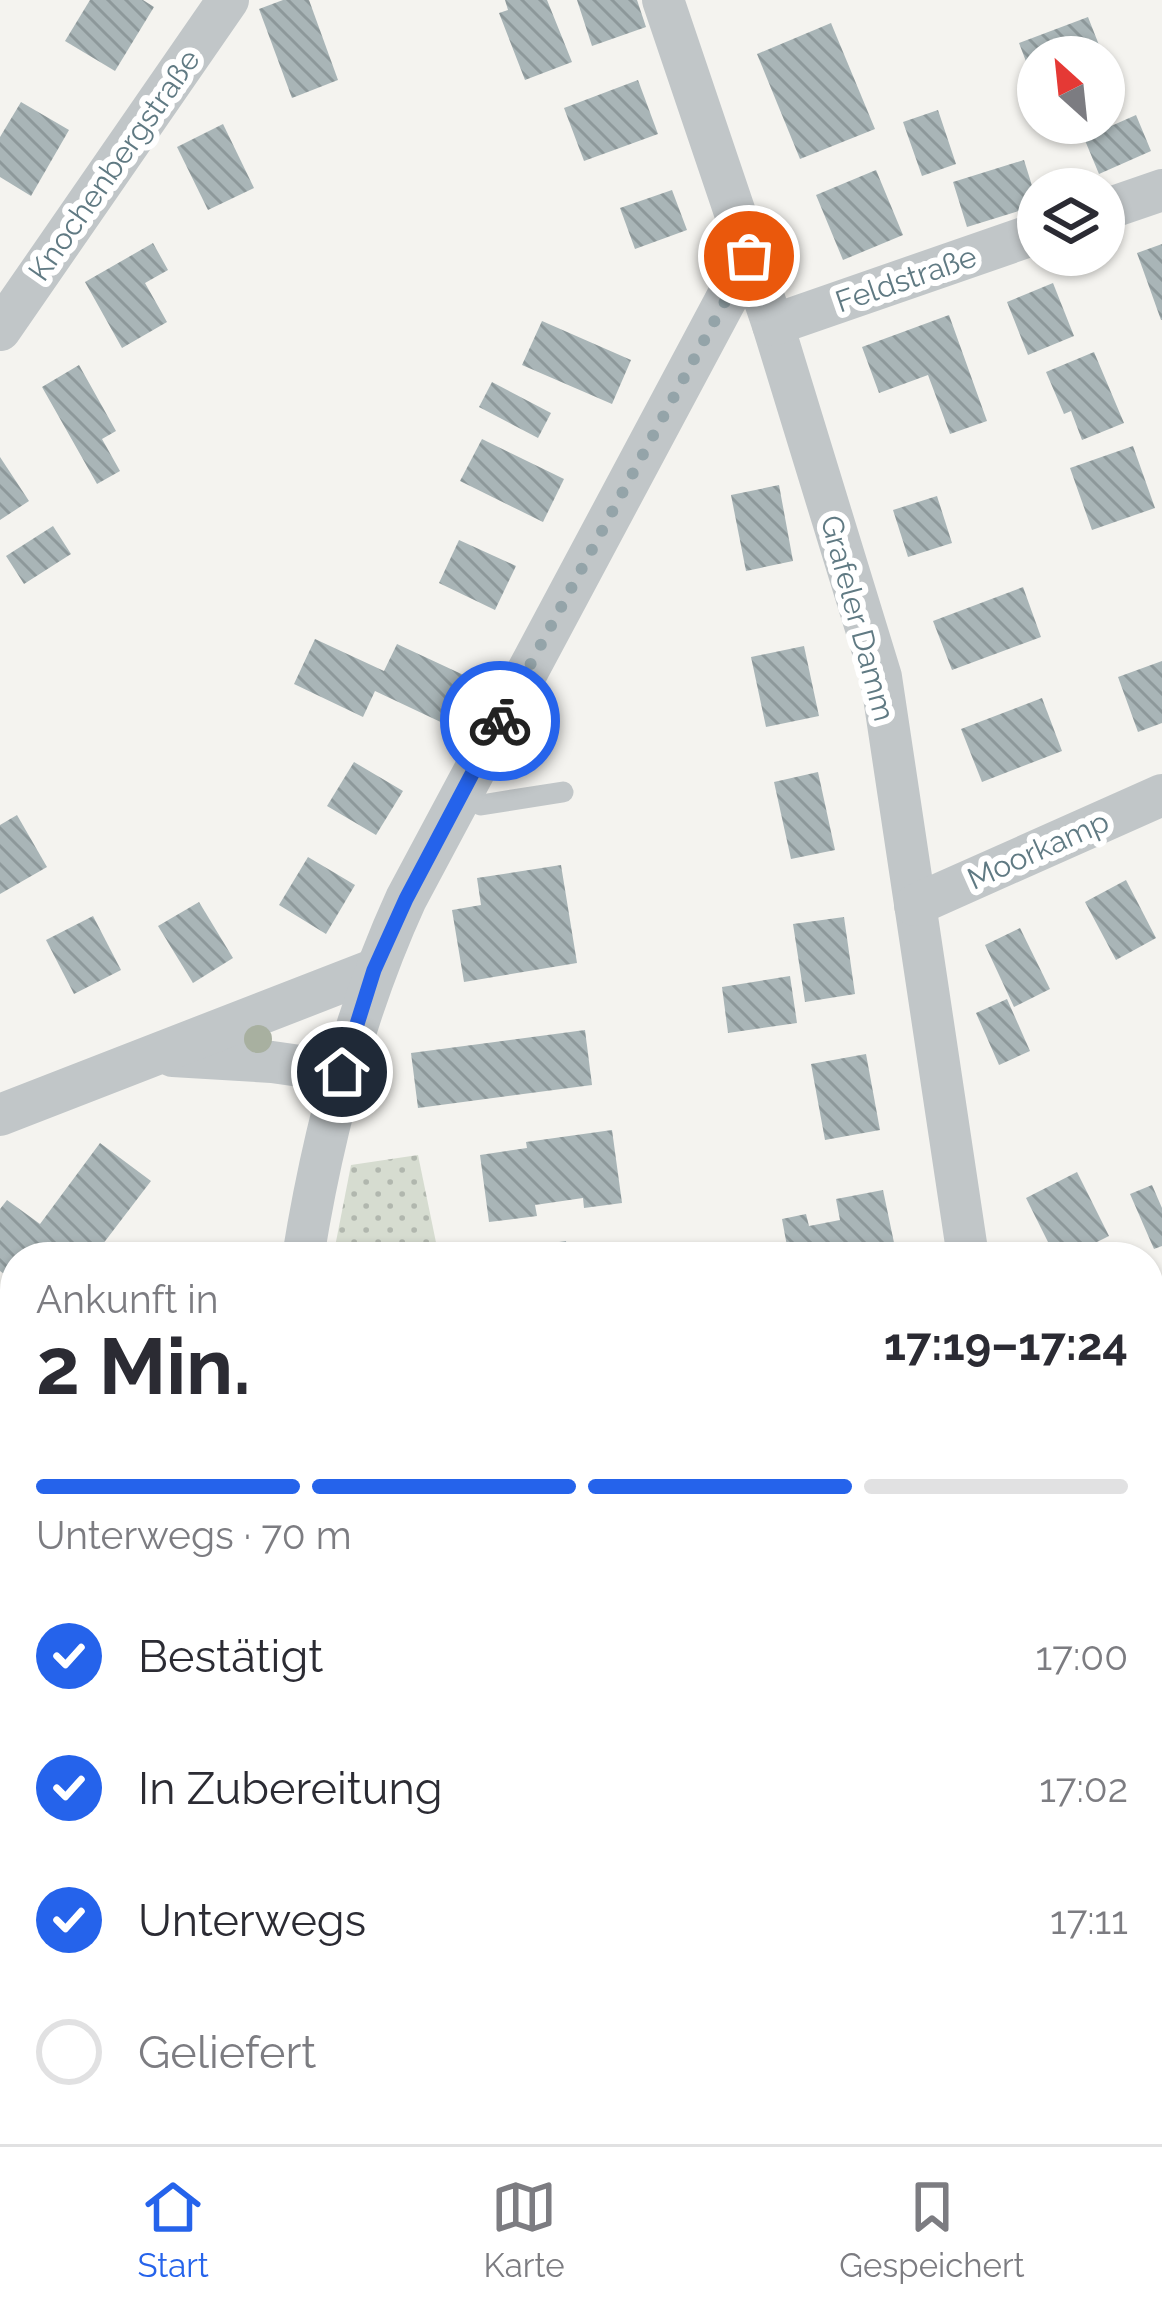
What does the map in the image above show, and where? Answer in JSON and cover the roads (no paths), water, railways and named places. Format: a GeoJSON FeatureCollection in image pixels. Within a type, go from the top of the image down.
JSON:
{"type":"FeatureCollection","features":[{"type":"Feature","properties":{"kind":"street","name":"Knochenbergstraße"},"geometry":{"type":"LineString","coordinates":[[0,330],[228,0]]}},
{"type":"Feature","properties":{"kind":"street","name":"Grafeler Damm"},"geometry":{"type":"LineString","coordinates":[[663,0],[773,325],[881,677],[966,1242]]}},
{"type":"Feature","properties":{"kind":"street"},"geometry":{"type":"LineString","coordinates":[[1125,203],[1162,190]]}},
{"type":"Feature","properties":{"kind":"street","name":"Feldstraße"},"geometry":{"type":"LineString","coordinates":[[773,325],[1017,240]]}},
{"type":"Feature","properties":{"kind":"street"},"geometry":{"type":"LineString","coordinates":[[306,1242],[342,1072],[374,970],[460,795],[730,292],[758,283]]}},
{"type":"Feature","properties":{"kind":"street","name":"Moorkamp"},"geometry":{"type":"LineString","coordinates":[[915,905],[1162,795]]}},
{"type":"Feature","properties":{"kind":"street"},"geometry":{"type":"LineString","coordinates":[[0,1115],[374,970]]}},
{"type":"Feature","properties":{"kind":"street"},"geometry":{"type":"LineString","coordinates":[[160,1056],[272,1062],[342,1072]]}},
{"type":"Feature","properties":{"kind":"lane"},"geometry":{"type":"LineString","coordinates":[[460,795],[481,805],[563,792]]}}]}
